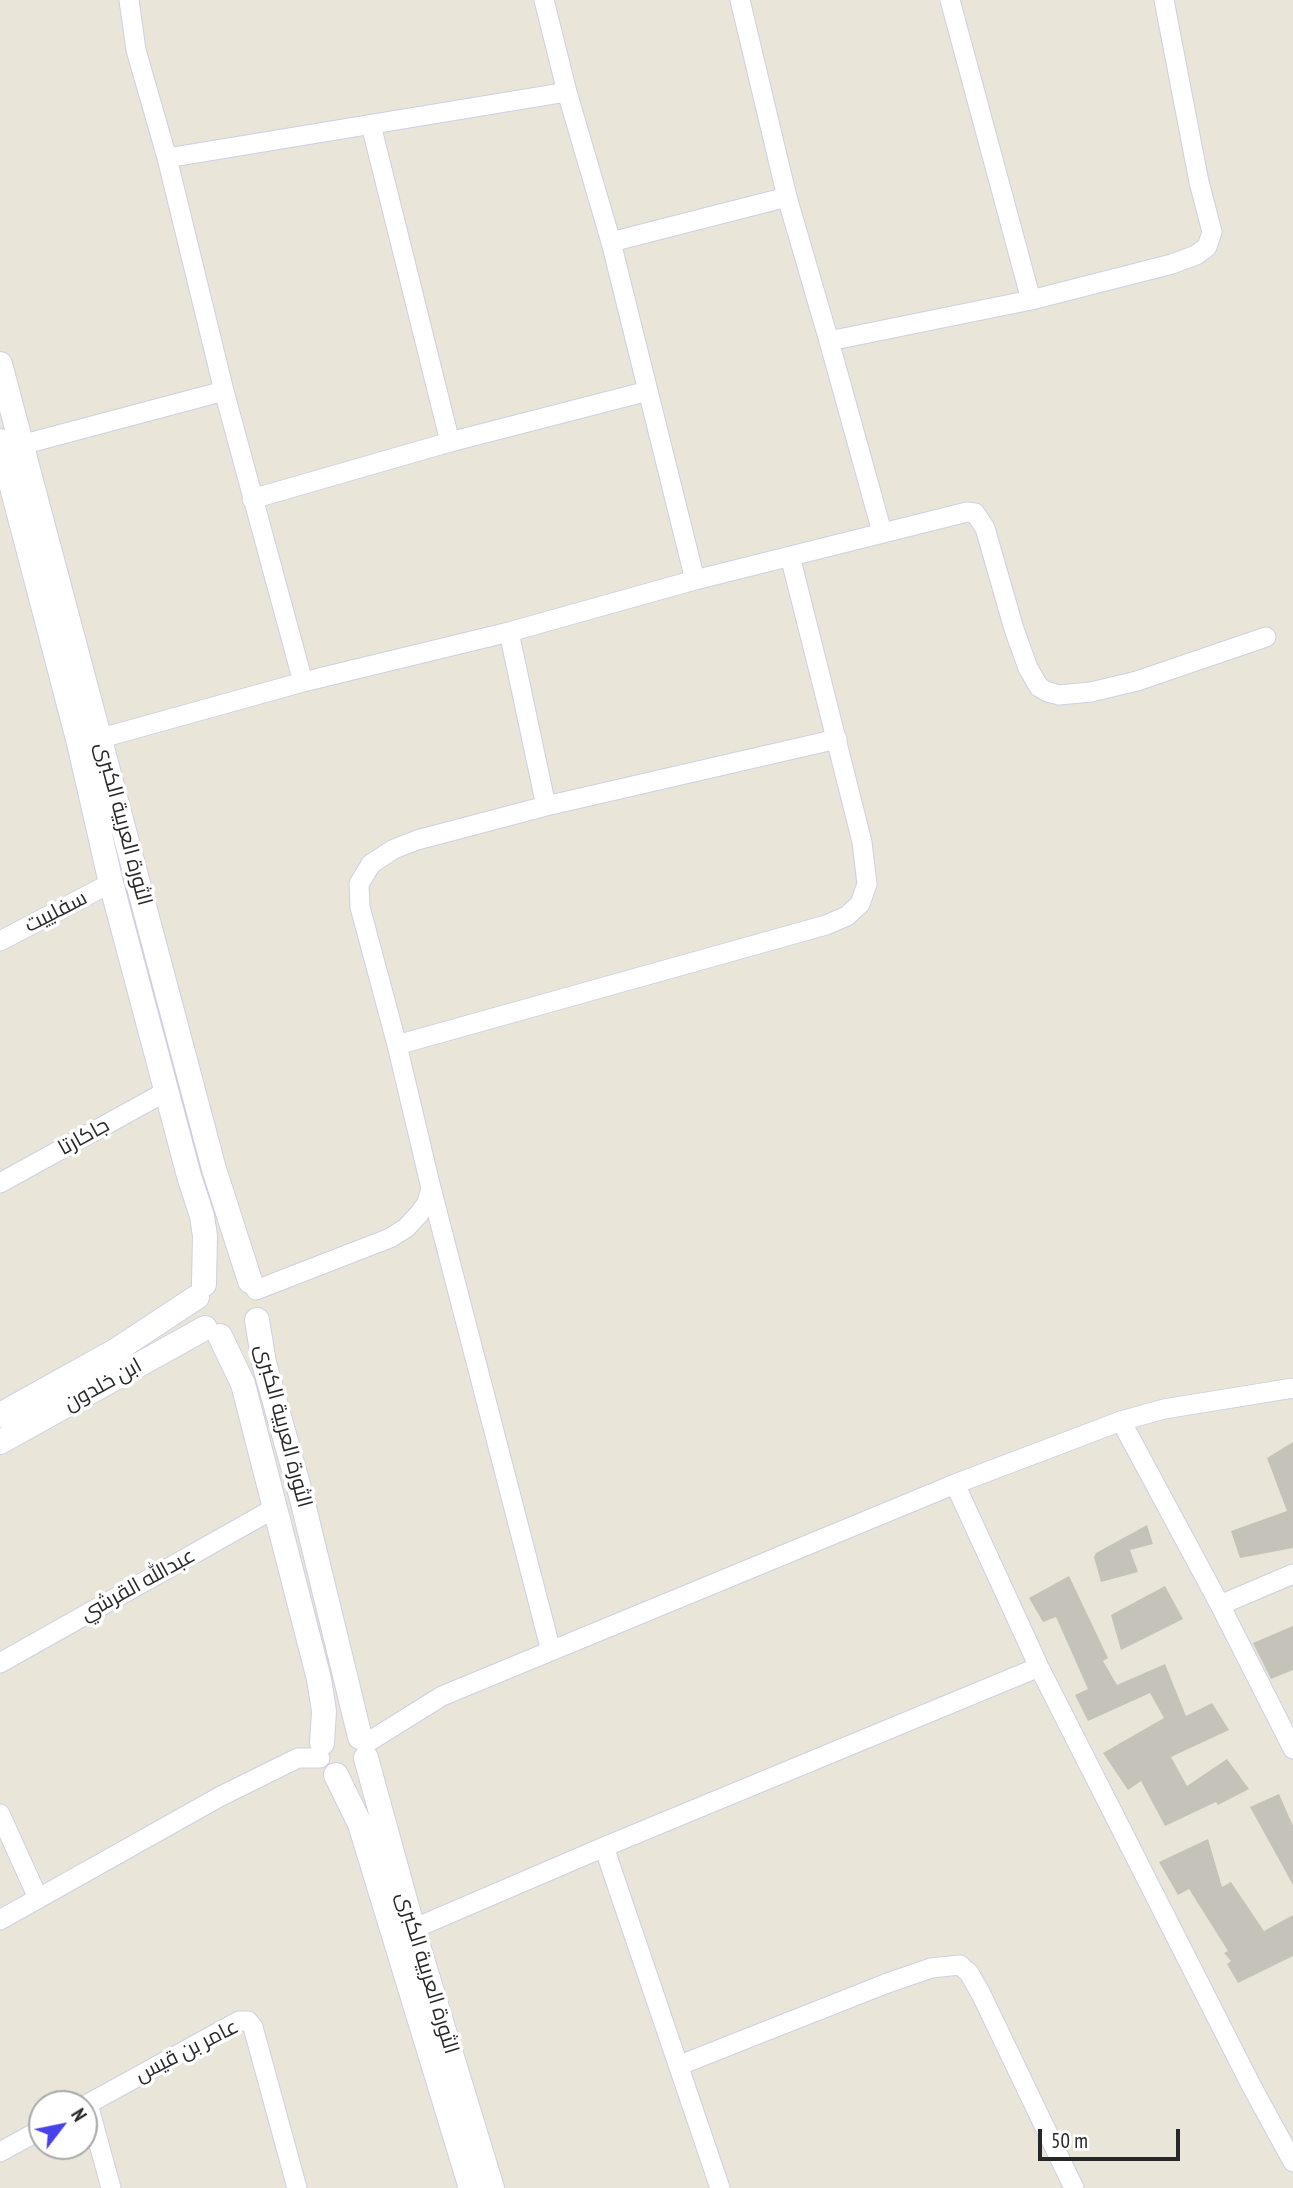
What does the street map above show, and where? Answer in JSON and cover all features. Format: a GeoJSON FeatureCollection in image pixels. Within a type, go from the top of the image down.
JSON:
{"type":"FeatureCollection","features":[{"type":"Feature","properties":{"kind":"street"},"geometry":{"type":"LineString","coordinates":[[129,0],[136,50],[167,158],[252,499],[303,682]]}},
{"type":"Feature","properties":{"kind":"street"},"geometry":{"type":"LineString","coordinates":[[544,0],[567,92],[611,242],[695,580]]}},
{"type":"Feature","properties":{"kind":"street"},"geometry":{"type":"LineString","coordinates":[[740,0],[787,197],[882,532]]}},
{"type":"Feature","properties":{"kind":"street"},"geometry":{"type":"LineString","coordinates":[[950,0],[1031,300]]}},
{"type":"Feature","properties":{"kind":"street"},"geometry":{"type":"LineString","coordinates":[[830,341],[1031,300],[1172,264],[1196,255],[1207,247],[1212,232],[1199,182],[1164,0]]}},
{"type":"Feature","properties":{"kind":"street"},"geometry":{"type":"LineString","coordinates":[[167,158],[567,92]]}},
{"type":"Feature","properties":{"kind":"street"},"geometry":{"type":"LineString","coordinates":[[371,125],[450,442]]}},
{"type":"Feature","properties":{"kind":"street"},"geometry":{"type":"LineString","coordinates":[[611,242],[787,197]]}},
{"type":"Feature","properties":{"kind":"street","name":"الثورة العربية الكبرى"},"geometry":{"type":"LineString","coordinates":[[0,364],[10,443],[90,741],[214,1169],[253,1285]]}},
{"type":"Feature","properties":{"kind":"street"},"geometry":{"type":"LineString","coordinates":[[10,443],[224,391]]}},
{"type":"Feature","properties":{"kind":"street"},"geometry":{"type":"LineString","coordinates":[[252,499],[450,442],[648,391]]}},
{"type":"Feature","properties":{"kind":"street"},"geometry":{"type":"LineString","coordinates":[[90,741],[303,682],[509,632],[695,580],[967,512],[975,513],[985,528],[1028,668],[1040,687],[1048,692],[1059,695],[1091,692],[1137,681],[1266,637]]}},
{"type":"Feature","properties":{"kind":"street"},"geometry":{"type":"LineString","coordinates":[[397,1045],[813,929],[847,916],[860,904],[867,884],[862,842],[790,556]]}},
{"type":"Feature","properties":{"kind":"street"},"geometry":{"type":"LineString","coordinates":[[509,632],[546,806]]}},
{"type":"Feature","properties":{"kind":"street"},"geometry":{"type":"LineString","coordinates":[[551,1651],[360,907],[359,884],[371,864],[394,849],[417,840],[546,806],[837,739]]}},
{"type":"Feature","properties":{"kind":"street","name":"الثورة العربية الكبرى"},"geometry":{"type":"LineString","coordinates":[[90,741],[111,883],[202,1216],[205,1236],[200,1290]]}},
{"type":"Feature","properties":{"kind":"street","name":"سفلييت"},"geometry":{"type":"LineString","coordinates":[[0,941],[111,883]]}},
{"type":"Feature","properties":{"kind":"street","name":"جاكارتا"},"geometry":{"type":"LineString","coordinates":[[0,1184],[167,1091]]}},
{"type":"Feature","properties":{"kind":"street"},"geometry":{"type":"LineString","coordinates":[[189,1176],[214,1169]]}},
{"type":"Feature","properties":{"kind":"street"},"geometry":{"type":"LineString","coordinates":[[253,1285],[390,1238],[406,1228],[419,1214],[427,1203],[431,1188]]}},
{"type":"Feature","properties":{"kind":"street"},"geometry":{"type":"LineString","coordinates":[[221,1273],[232,1273],[253,1285],[260,1300],[257,1320],[241,1335],[231,1337],[213,1332],[198,1315],[200,1290],[212,1277],[221,1273]]}},
{"type":"Feature","properties":{"kind":"street","name":"ابن خلدون"},"geometry":{"type":"LineString","coordinates":[[0,1415],[115,1351],[200,1290]]}},
{"type":"Feature","properties":{"kind":"street","name":"الثورة العربية الكبرى"},"geometry":{"type":"LineString","coordinates":[[257,1320],[264,1363],[301,1495],[413,1929],[492,2188]]}},
{"type":"Feature","properties":{"kind":"street","name":"الثورة العربية الكبرى"},"geometry":{"type":"LineString","coordinates":[[213,1332],[243,1384],[319,1679],[324,1711],[326,1759],[360,1824],[471,2188]]}},
{"type":"Feature","properties":{"kind":"street","name":"ابن خلدون"},"geometry":{"type":"LineString","coordinates":[[0,1442],[213,1332]]}},
{"type":"Feature","properties":{"kind":"street"},"geometry":{"type":"LineString","coordinates":[[0,1920],[221,1796],[298,1758],[326,1759],[343,1776],[358,1771],[364,1746],[442,1696],[955,1484],[1121,1421],[1164,1409],[1293,1388]]}},
{"type":"Feature","properties":{"kind":"street"},"geometry":{"type":"LineString","coordinates":[[1121,1421],[1220,1605],[1293,1749]]}},
{"type":"Feature","properties":{"kind":"street"},"geometry":{"type":"LineString","coordinates":[[955,1484],[1040,1667],[1252,2087],[1293,2162]]}},
{"type":"Feature","properties":{"kind":"street","name":"عبدالله القرشي"},"geometry":{"type":"LineString","coordinates":[[0,1663],[275,1508]]}},
{"type":"Feature","properties":{"kind":"street"},"geometry":{"type":"LineString","coordinates":[[1220,1605],[1293,1574]]}},
{"type":"Feature","properties":{"kind":"street"},"geometry":{"type":"LineString","coordinates":[[413,1929],[1040,1667]]}},
{"type":"Feature","properties":{"kind":"street"},"geometry":{"type":"LineString","coordinates":[[326,1759],[326,1736],[339,1729],[354,1732],[364,1746]]}},
{"type":"Feature","properties":{"kind":"street"},"geometry":{"type":"LineString","coordinates":[[0,1814],[38,1898]]}},
{"type":"Feature","properties":{"kind":"street"},"geometry":{"type":"LineString","coordinates":[[604,1847],[720,2188]]}},
{"type":"Feature","properties":{"kind":"street"},"geometry":{"type":"LineString","coordinates":[[680,2064],[885,1984],[931,1968],[960,1965],[969,1973],[981,1994],[1067,2186]]}},
{"type":"Feature","properties":{"kind":"street","name":"عامر بن قيس"},"geometry":{"type":"LineString","coordinates":[[98,2098],[239,2021],[248,2021],[253,2026],[297,2188]]}},
{"type":"Feature","properties":{"kind":"street"},"geometry":{"type":"LineString","coordinates":[[0,2152],[28,2137]]}},
{"type":"Feature","properties":{"kind":"street"},"geometry":{"type":"LineString","coordinates":[[98,2145],[111,2188]]}},
{"type":"Feature","properties":{"kind":"building"},"geometry":{"type":"Polygon","coordinates":[[[1293,1442],[1293,1548],[1240,1558],[1231,1531],[1287,1511],[1267,1458],[1293,1442]]]}},
{"type":"Feature","properties":{"kind":"building"},"geometry":{"type":"Polygon","coordinates":[[[1147,1525],[1153,1544],[1130,1550],[1138,1572],[1101,1582],[1094,1557],[1096,1553],[1147,1525]]]}},
{"type":"Feature","properties":{"kind":"building"},"geometry":{"type":"Polygon","coordinates":[[[1069,1576],[1108,1658],[1103,1661],[1117,1685],[1165,1664],[1186,1716],[1212,1703],[1229,1730],[1171,1757],[1187,1786],[1227,1759],[1249,1789],[1218,1805],[1216,1802],[1165,1826],[1141,1781],[1128,1790],[1103,1753],[1164,1718],[1150,1693],[1088,1721],[1075,1695],[1088,1689],[1056,1617],[1043,1622],[1029,1598],[1069,1576]]]}},
{"type":"Feature","properties":{"kind":"building"},"geometry":{"type":"Polygon","coordinates":[[[1165,1586],[1183,1619],[1121,1650],[1111,1615],[1165,1586]]]}},
{"type":"Feature","properties":{"kind":"building"},"geometry":{"type":"Polygon","coordinates":[[[1293,1626],[1293,1670],[1271,1679],[1253,1643],[1293,1626]]]}},
{"type":"Feature","properties":{"kind":"building"},"geometry":{"type":"Polygon","coordinates":[[[1279,1794],[1293,1826],[1293,1885],[1250,1807],[1279,1794]]]}},
{"type":"Feature","properties":{"kind":"building"},"geometry":{"type":"Polygon","coordinates":[[[1208,1839],[1222,1887],[1231,1882],[1264,1931],[1293,1915],[1293,1956],[1238,1983],[1227,1964],[1231,1961],[1224,1953],[1228,1951],[1189,1889],[1178,1895],[1159,1862],[1208,1839]]]}}]}
